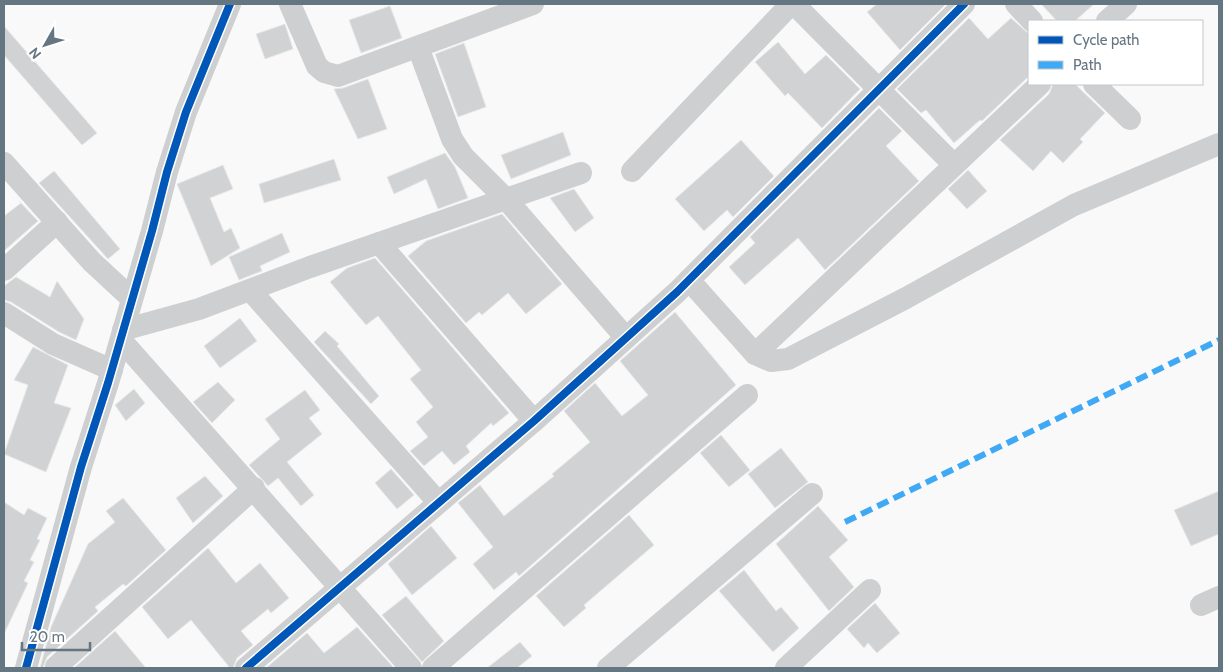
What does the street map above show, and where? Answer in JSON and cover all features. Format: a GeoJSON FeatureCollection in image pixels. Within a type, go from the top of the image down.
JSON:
{"type":"FeatureCollection","features":[{"type":"Feature","properties":{"kind":"street"},"geometry":{"type":"LineString","coordinates":[[26,668],[81,467],[112,370],[167,172],[183,120],[230,4]]}},
{"type":"Feature","properties":{"kind":"street"},"geometry":{"type":"LineString","coordinates":[[290,4],[318,66],[324,72],[338,76],[347,75],[533,4]]}},
{"type":"Feature","properties":{"kind":"street"},"geometry":{"type":"LineString","coordinates":[[632,171],[792,4],[880,89],[954,165]]}},
{"type":"Feature","properties":{"kind":"street"},"geometry":{"type":"LineString","coordinates":[[246,668],[534,421],[689,280],[964,4]]}},
{"type":"Feature","properties":{"kind":"street"},"geometry":{"type":"LineString","coordinates":[[1016,4],[1031,20]]}},
{"type":"Feature","properties":{"kind":"street"},"geometry":{"type":"LineString","coordinates":[[1108,20],[1126,4]]}},
{"type":"Feature","properties":{"kind":"street"},"geometry":{"type":"LineString","coordinates":[[418,47],[452,139],[463,156],[506,199],[626,338]]}},
{"type":"Feature","properties":{"kind":"street"},"geometry":{"type":"LineString","coordinates":[[755,354],[1039,85]]}},
{"type":"Feature","properties":{"kind":"street"},"geometry":{"type":"LineString","coordinates":[[1095,85],[1130,119]]}},
{"type":"Feature","properties":{"kind":"street"},"geometry":{"type":"LineString","coordinates":[[689,280],[755,354],[771,361],[788,359],[906,298],[1074,205],[1219,144]]}},
{"type":"Feature","properties":{"kind":"street"},"geometry":{"type":"LineString","coordinates":[[7,173],[57,222],[92,262],[132,299]]}},
{"type":"Feature","properties":{"kind":"street"},"geometry":{"type":"LineString","coordinates":[[122,335],[581,173]]}},
{"type":"Feature","properties":{"kind":"street"},"geometry":{"type":"LineString","coordinates":[[4,270],[57,222]]}},
{"type":"Feature","properties":{"kind":"street"},"geometry":{"type":"LineString","coordinates":[[379,243],[534,421]]}},
{"type":"Feature","properties":{"kind":"street"},"geometry":{"type":"LineString","coordinates":[[250,290],[438,502]]}},
{"type":"Feature","properties":{"kind":"street"},"geometry":{"type":"LineString","coordinates":[[4,313],[53,344],[112,370]]}},
{"type":"Feature","properties":{"kind":"street"},"geometry":{"type":"LineString","coordinates":[[122,335],[412,668]]}},
{"type":"Feature","properties":{"kind":"street"},"geometry":{"type":"LineString","coordinates":[[432,668],[747,395]]}},
{"type":"Feature","properties":{"kind":"street"},"geometry":{"type":"LineString","coordinates":[[56,667],[254,488]]}},
{"type":"Feature","properties":{"kind":"street"},"geometry":{"type":"LineString","coordinates":[[608,668],[812,494]]}},
{"type":"Feature","properties":{"kind":"street"},"geometry":{"type":"LineString","coordinates":[[786,668],[870,590]]}},
{"type":"Feature","properties":{"kind":"building"},"geometry":{"type":"Polygon","coordinates":[[[877,4],[946,4],[900,50],[867,12],[877,4]]]}},
{"type":"Feature","properties":{"kind":"building"},"geometry":{"type":"Polygon","coordinates":[[[1041,4],[1094,4],[1076,20],[1056,20],[1041,4]]]}},
{"type":"Feature","properties":{"kind":"building"},"geometry":{"type":"Polygon","coordinates":[[[390,6],[402,38],[361,53],[349,20],[390,6]]]}},
{"type":"Feature","properties":{"kind":"building"},"geometry":{"type":"Polygon","coordinates":[[[969,18],[988,39],[1011,18],[1028,33],[1028,77],[982,121],[980,120],[954,143],[926,110],[921,113],[897,89],[969,18]]]}},
{"type":"Feature","properties":{"kind":"building"},"geometry":{"type":"Polygon","coordinates":[[[285,24],[293,49],[265,59],[256,34],[285,24]]]}},
{"type":"Feature","properties":{"kind":"building"},"geometry":{"type":"Polygon","coordinates":[[[4,26],[97,133],[82,145],[4,55],[4,26]]]}},
{"type":"Feature","properties":{"kind":"building"},"geometry":{"type":"Polygon","coordinates":[[[778,42],[805,74],[826,55],[860,89],[822,128],[788,93],[785,96],[755,62],[778,42]]]}},
{"type":"Feature","properties":{"kind":"building"},"geometry":{"type":"Polygon","coordinates":[[[464,43],[486,107],[458,117],[435,54],[464,43]]]}},
{"type":"Feature","properties":{"kind":"building"},"geometry":{"type":"Polygon","coordinates":[[[368,79],[387,129],[358,139],[334,89],[343,88],[368,79]]]}},
{"type":"Feature","properties":{"kind":"building"},"geometry":{"type":"Polygon","coordinates":[[[1053,85],[1076,85],[1105,113],[1080,139],[1083,142],[1063,163],[1051,151],[1033,171],[1000,140],[1049,94],[1053,85]]]}},
{"type":"Feature","properties":{"kind":"building"},"geometry":{"type":"Polygon","coordinates":[[[879,108],[902,131],[886,146],[919,181],[825,270],[798,238],[745,285],[729,267],[755,243],[750,237],[879,108]]]}},
{"type":"Feature","properties":{"kind":"building"},"geometry":{"type":"Polygon","coordinates":[[[563,132],[571,155],[511,179],[501,155],[563,132]]]}},
{"type":"Feature","properties":{"kind":"building"},"geometry":{"type":"Polygon","coordinates":[[[741,140],[774,176],[733,217],[727,210],[704,231],[675,199],[741,140]]]}},
{"type":"Feature","properties":{"kind":"building"},"geometry":{"type":"Polygon","coordinates":[[[445,153],[455,167],[468,198],[438,209],[426,179],[394,194],[387,177],[445,153]]]}},
{"type":"Feature","properties":{"kind":"building"},"geometry":{"type":"Polygon","coordinates":[[[334,159],[341,180],[264,203],[259,184],[334,159]]]}},
{"type":"Feature","properties":{"kind":"building"},"geometry":{"type":"Polygon","coordinates":[[[223,165],[233,189],[210,198],[224,232],[231,228],[240,248],[211,266],[177,184],[223,165]]]}},
{"type":"Feature","properties":{"kind":"building"},"geometry":{"type":"Polygon","coordinates":[[[968,170],[987,191],[967,209],[948,189],[968,170]]]}},
{"type":"Feature","properties":{"kind":"building"},"geometry":{"type":"Polygon","coordinates":[[[54,171],[120,249],[108,259],[39,183],[54,171]]]}},
{"type":"Feature","properties":{"kind":"building"},"geometry":{"type":"Polygon","coordinates":[[[574,189],[594,218],[575,232],[550,198],[574,189]]]}},
{"type":"Feature","properties":{"kind":"building"},"geometry":{"type":"Polygon","coordinates":[[[21,203],[38,221],[4,251],[4,216],[21,203]]]}},
{"type":"Feature","properties":{"kind":"building"},"geometry":{"type":"Polygon","coordinates":[[[502,214],[562,284],[526,314],[508,293],[482,315],[479,312],[466,323],[408,256],[426,241],[502,214]]]}},
{"type":"Feature","properties":{"kind":"building"},"geometry":{"type":"Polygon","coordinates":[[[282,233],[290,252],[260,266],[262,271],[239,280],[229,257],[282,233]]]}},
{"type":"Feature","properties":{"kind":"building"},"geometry":{"type":"Polygon","coordinates":[[[375,258],[509,413],[493,426],[491,423],[466,446],[470,452],[454,465],[442,451],[424,466],[410,451],[428,437],[416,422],[433,407],[410,379],[421,370],[378,316],[366,325],[330,282],[347,268],[375,258]]]}},
{"type":"Feature","properties":{"kind":"building"},"geometry":{"type":"Polygon","coordinates":[[[16,277],[50,297],[57,281],[84,319],[76,340],[59,332],[11,302],[4,300],[4,286],[16,277]]]}},
{"type":"Feature","properties":{"kind":"building"},"geometry":{"type":"Polygon","coordinates":[[[675,312],[736,385],[519,576],[516,572],[494,590],[473,564],[493,547],[458,503],[480,485],[504,516],[554,476],[552,474],[590,442],[564,411],[595,383],[622,416],[648,395],[620,361],[675,312]]]}},
{"type":"Feature","properties":{"kind":"building"},"geometry":{"type":"Polygon","coordinates":[[[240,318],[257,341],[220,368],[204,346],[240,318]]]}},
{"type":"Feature","properties":{"kind":"building"},"geometry":{"type":"Polygon","coordinates":[[[325,331],[339,344],[337,346],[379,396],[371,404],[314,342],[325,331]]]}},
{"type":"Feature","properties":{"kind":"building"},"geometry":{"type":"Polygon","coordinates":[[[33,347],[68,365],[54,403],[71,408],[46,472],[4,454],[28,385],[14,380],[33,347]]]}},
{"type":"Feature","properties":{"kind":"building"},"geometry":{"type":"Polygon","coordinates":[[[218,382],[235,400],[212,423],[193,402],[218,382]]]}},
{"type":"Feature","properties":{"kind":"building"},"geometry":{"type":"Polygon","coordinates":[[[134,389],[145,403],[126,421],[115,405],[134,389]]]}},
{"type":"Feature","properties":{"kind":"building"},"geometry":{"type":"Polygon","coordinates":[[[305,390],[320,410],[309,418],[322,434],[287,462],[314,495],[301,506],[278,478],[268,486],[249,465],[280,439],[265,419],[305,390]]]}},
{"type":"Feature","properties":{"kind":"building"},"geometry":{"type":"Polygon","coordinates":[[[721,435],[750,470],[729,487],[700,453],[721,435]]]}},
{"type":"Feature","properties":{"kind":"building"},"geometry":{"type":"Polygon","coordinates":[[[781,448],[808,482],[775,508],[748,474],[781,448]]]}},
{"type":"Feature","properties":{"kind":"building"},"geometry":{"type":"Polygon","coordinates":[[[391,469],[414,495],[397,509],[375,483],[391,469]]]}},
{"type":"Feature","properties":{"kind":"building"},"geometry":{"type":"Polygon","coordinates":[[[205,476],[223,496],[193,523],[176,498],[205,476]]]}},
{"type":"Feature","properties":{"kind":"building"},"geometry":{"type":"Polygon","coordinates":[[[1219,491],[1219,534],[1191,546],[1174,510],[1219,491]]]}},
{"type":"Feature","properties":{"kind":"building"},"geometry":{"type":"Polygon","coordinates":[[[123,498],[166,550],[126,586],[123,584],[95,607],[98,611],[47,657],[43,668],[40,668],[51,627],[88,544],[115,522],[106,511],[123,498]]]}},
{"type":"Feature","properties":{"kind":"building"},"geometry":{"type":"Polygon","coordinates":[[[4,502],[24,515],[28,508],[47,518],[37,539],[40,540],[30,560],[34,562],[24,581],[28,583],[4,634],[4,502]]]}},
{"type":"Feature","properties":{"kind":"building"},"geometry":{"type":"Polygon","coordinates":[[[818,506],[848,540],[829,557],[854,587],[829,611],[776,544],[818,506]]]}},
{"type":"Feature","properties":{"kind":"building"},"geometry":{"type":"Polygon","coordinates":[[[629,515],[654,545],[584,605],[586,608],[564,627],[536,596],[629,515]]]}},
{"type":"Feature","properties":{"kind":"building"},"geometry":{"type":"Polygon","coordinates":[[[431,526],[457,558],[412,595],[388,564],[431,526]]]}},
{"type":"Feature","properties":{"kind":"building"},"geometry":{"type":"Polygon","coordinates":[[[208,548],[236,583],[260,563],[289,598],[271,613],[268,609],[241,631],[253,645],[237,658],[233,668],[230,668],[191,620],[168,639],[142,607],[208,548]]]}},
{"type":"Feature","properties":{"kind":"building"},"geometry":{"type":"Polygon","coordinates":[[[744,570],[776,611],[781,607],[799,628],[773,652],[719,591],[744,570]]]}},
{"type":"Feature","properties":{"kind":"building"},"geometry":{"type":"Polygon","coordinates":[[[406,596],[444,641],[422,662],[382,615],[406,596]]]}},
{"type":"Feature","properties":{"kind":"building"},"geometry":{"type":"Polygon","coordinates":[[[875,603],[900,633],[877,653],[868,643],[864,648],[847,629],[875,603]]]}},
{"type":"Feature","properties":{"kind":"building"},"geometry":{"type":"Polygon","coordinates":[[[357,627],[394,668],[266,668],[307,633],[324,653],[357,627]]]}},
{"type":"Feature","properties":{"kind":"building"},"geometry":{"type":"Polygon","coordinates":[[[115,631],[146,668],[74,668],[115,631]]]}},
{"type":"Feature","properties":{"kind":"building"},"geometry":{"type":"Polygon","coordinates":[[[520,642],[532,656],[517,668],[487,668],[520,642]]]}},
{"type":"Feature","properties":{"kind":"marked path"},"geometry":{"type":"LineString","coordinates":[[845,522],[1219,340]]}},
{"type":"Feature","properties":{"kind":"cycle path"},"geometry":{"type":"LineString","coordinates":[[26,668],[81,467],[108,383],[167,172],[186,112],[230,4]]}},
{"type":"Feature","properties":{"kind":"cycle path"},"geometry":{"type":"LineString","coordinates":[[246,668],[534,421],[677,292],[964,4]]}}]}
